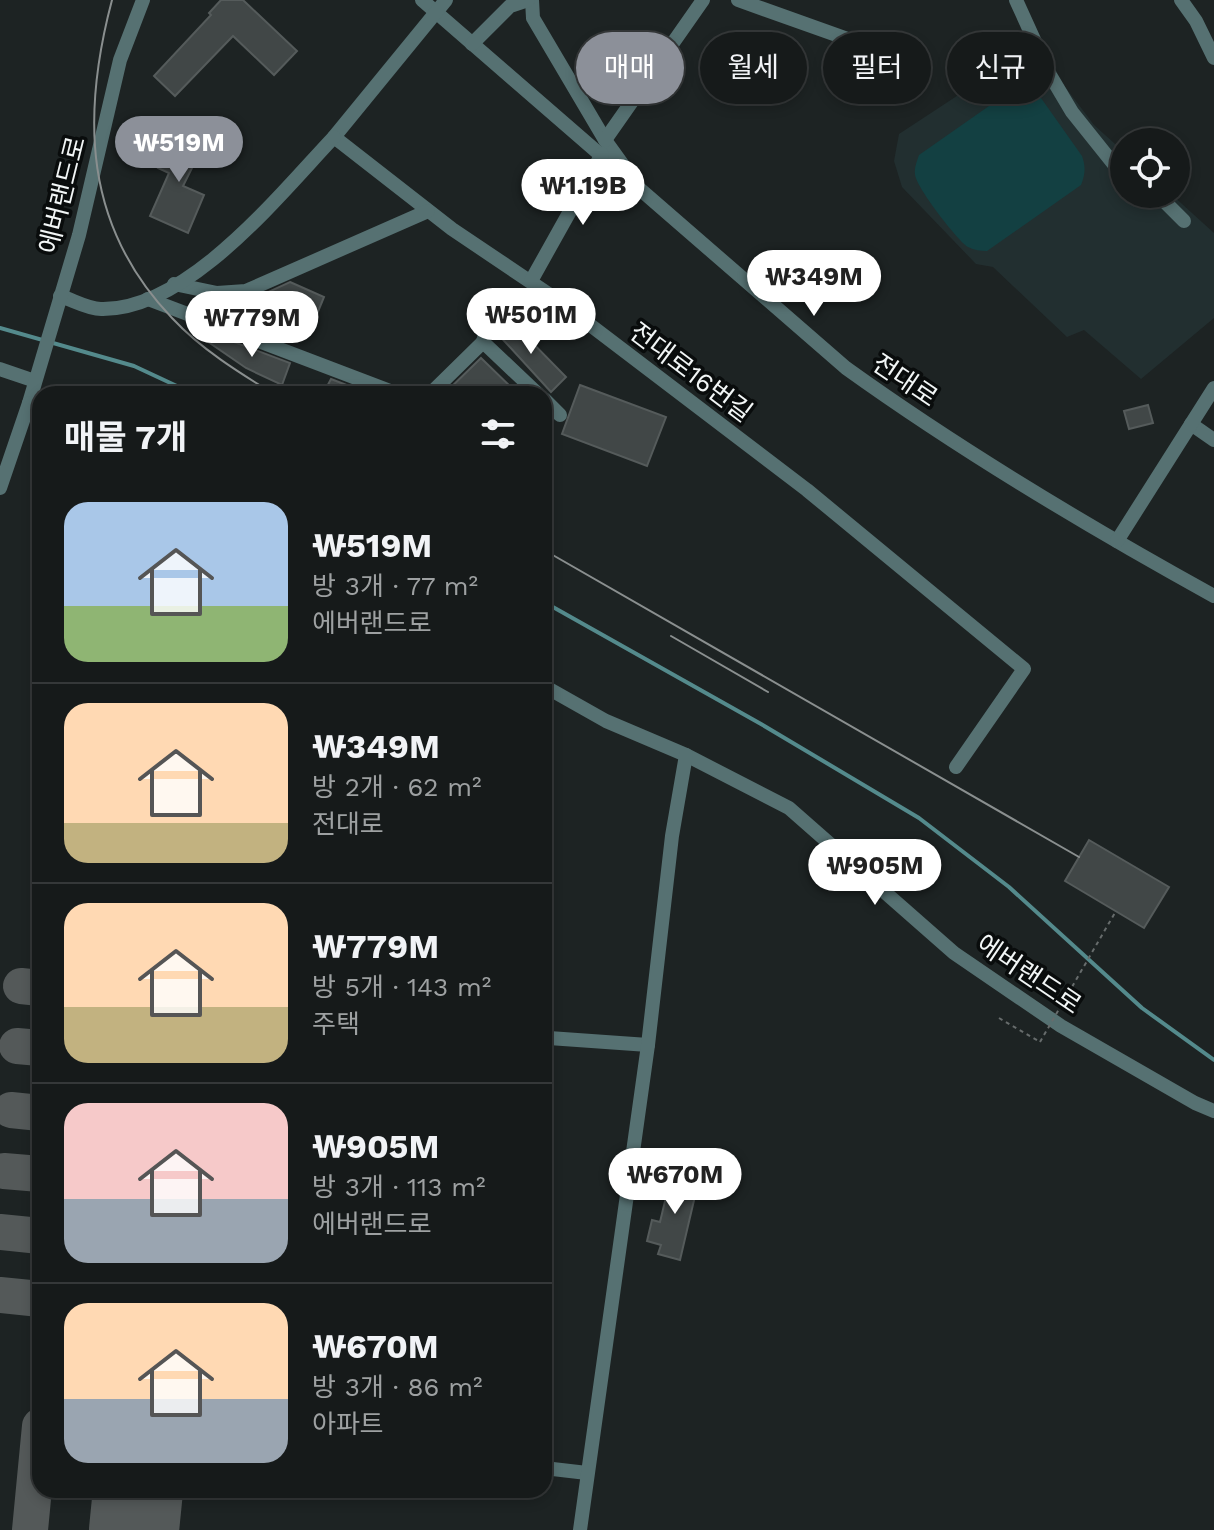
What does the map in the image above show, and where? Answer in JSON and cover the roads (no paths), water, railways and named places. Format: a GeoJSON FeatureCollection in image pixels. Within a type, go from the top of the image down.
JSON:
{"type":"FeatureCollection","features":[{"type":"Feature","properties":{"kind":"street","name":"에버랜드로"},"geometry":{"type":"LineString","coordinates":[[37,374],[79,235],[120,60],[143,0]]}},
{"type":"Feature","properties":{"kind":"street","name":"전대로"},"geometry":{"type":"LineString","coordinates":[[422,0],[472,44],[603,147],[644,194],[846,368],[912,415],[1117,541],[1214,596]]}},
{"type":"Feature","properties":{"kind":"street"},"geometry":{"type":"LineString","coordinates":[[58,303],[99,309],[138,304],[196,274],[236,240],[334,137],[446,0]]}},
{"type":"Feature","properties":{"kind":"street"},"geometry":{"type":"LineString","coordinates":[[472,44],[510,6],[530,0],[533,18],[603,147]]}},
{"type":"Feature","properties":{"kind":"street"},"geometry":{"type":"LineString","coordinates":[[531,281],[603,147],[703,0]]}},
{"type":"Feature","properties":{"kind":"street"},"geometry":{"type":"LineString","coordinates":[[738,0],[828,32]]}},
{"type":"Feature","properties":{"kind":"street"},"geometry":{"type":"LineString","coordinates":[[1016,0],[1030,32]]}},
{"type":"Feature","properties":{"kind":"street"},"geometry":{"type":"LineString","coordinates":[[1181,0],[1196,21],[1214,58]]}},
{"type":"Feature","properties":{"kind":"street"},"geometry":{"type":"LineString","coordinates":[[1054,79],[1072,112],[1110,160]]}},
{"type":"Feature","properties":{"kind":"street","name":"전대로16번길"},"geometry":{"type":"LineString","coordinates":[[334,137],[428,211],[531,281],[807,490],[1024,669],[956,767]]}},
{"type":"Feature","properties":{"kind":"street"},"geometry":{"type":"LineString","coordinates":[[1171,208],[1184,221]]}},
{"type":"Feature","properties":{"kind":"street"},"geometry":{"type":"LineString","coordinates":[[174,284],[217,293],[246,291],[428,211]]}},
{"type":"Feature","properties":{"kind":"street"},"geometry":{"type":"LineString","coordinates":[[148,299],[377,386]]}},
{"type":"Feature","properties":{"kind":"street"},"geometry":{"type":"LineString","coordinates":[[438,386],[483,342],[493,302],[519,319],[539,317]]}},
{"type":"Feature","properties":{"kind":"street"},"geometry":{"type":"LineString","coordinates":[[483,342],[529,386]]}},
{"type":"Feature","properties":{"kind":"street"},"geometry":{"type":"LineString","coordinates":[[0,369],[37,374],[36,386]]}},
{"type":"Feature","properties":{"kind":"street"},"geometry":{"type":"LineString","coordinates":[[1117,541],[1214,388]]}},
{"type":"Feature","properties":{"kind":"street"},"geometry":{"type":"LineString","coordinates":[[552,408],[560,415]]}},
{"type":"Feature","properties":{"kind":"street"},"geometry":{"type":"LineString","coordinates":[[0,488],[5,456],[32,409]]}},
{"type":"Feature","properties":{"kind":"street"},"geometry":{"type":"LineString","coordinates":[[1191,424],[1214,440]]}},
{"type":"Feature","properties":{"kind":"street","name":"에버랜드로"},"geometry":{"type":"LineString","coordinates":[[552,690],[632,733],[686,755],[789,808],[954,953],[1061,1026],[1214,1111]]}},
{"type":"Feature","properties":{"kind":"street"},"geometry":{"type":"LineString","coordinates":[[580,1530],[648,1045],[672,836],[686,755]]}},
{"type":"Feature","properties":{"kind":"street"},"geometry":{"type":"LineString","coordinates":[[552,1038],[648,1045]]}},
{"type":"Feature","properties":{"kind":"street"},"geometry":{"type":"LineString","coordinates":[[552,1469],[587,1473]]}},
{"type":"Feature","properties":{"kind":"waterway"},"geometry":{"type":"LineString","coordinates":[[0,328],[134,366],[177,386]]}},
{"type":"Feature","properties":{"kind":"waterway"},"geometry":{"type":"LineString","coordinates":[[552,606],[761,724],[919,818],[1009,887],[1142,1008],[1214,1060]]}},
{"type":"Feature","properties":{"kind":"tram line"},"geometry":{"type":"LineString","coordinates":[[112,0],[102,43],[94,128],[97,168],[106,208],[121,246],[143,283],[172,318],[220,359],[262,386]]}},
{"type":"Feature","properties":{"kind":"tram line"},"geometry":{"type":"LineString","coordinates":[[552,555],[1079,857]]}},
{"type":"Feature","properties":{"kind":"tram line"},"geometry":{"type":"LineString","coordinates":[[671,636],[768,692]]}}]}
